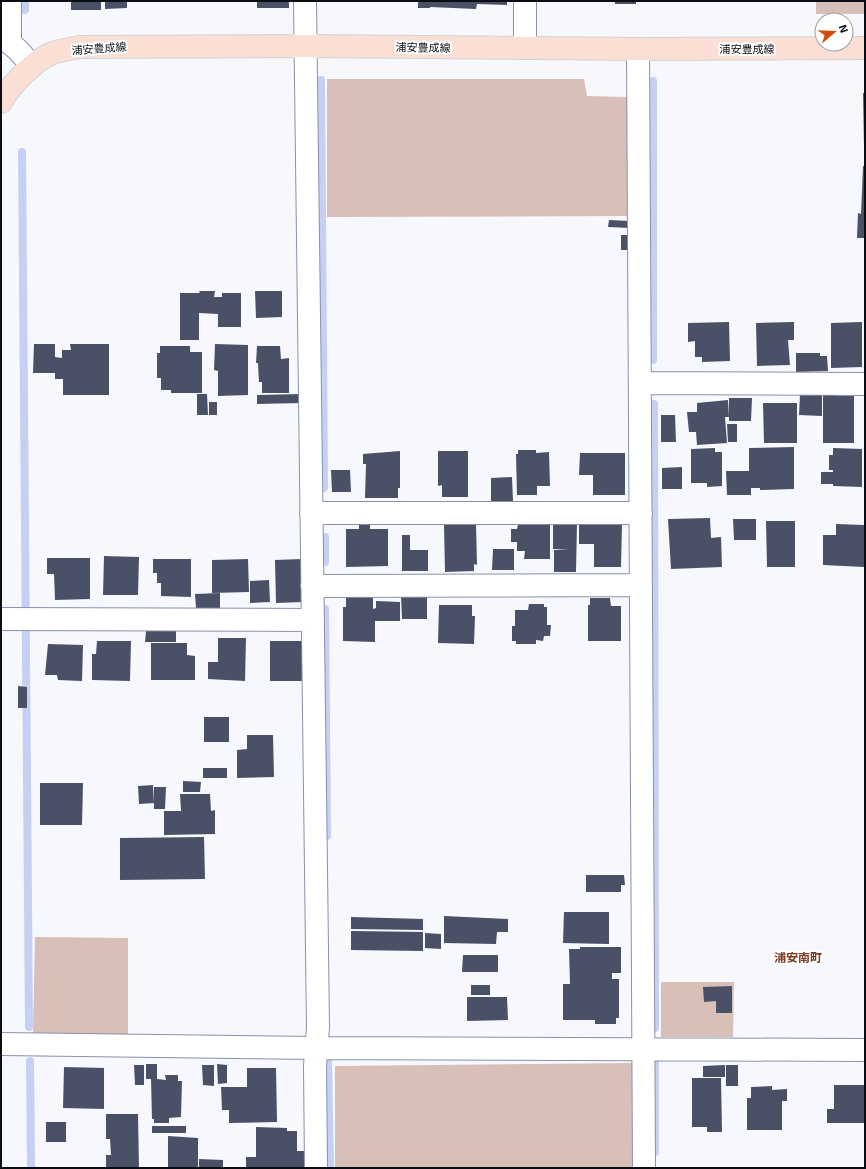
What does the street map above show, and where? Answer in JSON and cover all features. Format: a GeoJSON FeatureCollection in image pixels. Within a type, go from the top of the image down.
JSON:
{"type":"FeatureCollection","features":[{"type":"Feature","properties":{"kind":"main road","name":"浦安豊成線"},"geometry":{"type":"LineString","coordinates":[[1,102],[6,93],[32,66],[52,54],[80,47],[305,46],[638,49],[865,48]]}},
{"type":"Feature","properties":{"kind":"street"},"geometry":{"type":"LineString","coordinates":[[10,1],[5,39],[32,66]]}},
{"type":"Feature","properties":{"kind":"street"},"geometry":{"type":"LineString","coordinates":[[305,1],[318,1028],[316,1048],[316,1168]]}},
{"type":"Feature","properties":{"kind":"street"},"geometry":{"type":"LineString","coordinates":[[525,1],[525,48]]}},
{"type":"Feature","properties":{"kind":"street"},"geometry":{"type":"LineString","coordinates":[[638,49],[644,1168]]}},
{"type":"Feature","properties":{"kind":"street"},"geometry":{"type":"LineString","coordinates":[[640,383],[865,384]]}},
{"type":"Feature","properties":{"kind":"street"},"geometry":{"type":"LineString","coordinates":[[312,513],[641,512]]}},
{"type":"Feature","properties":{"kind":"street"},"geometry":{"type":"LineString","coordinates":[[312,586],[641,585]]}},
{"type":"Feature","properties":{"kind":"street"},"geometry":{"type":"LineString","coordinates":[[17,619],[313,620]]}},
{"type":"Feature","properties":{"kind":"street"},"geometry":{"type":"LineString","coordinates":[[1,1044],[316,1048],[865,1050]]}},
{"type":"Feature","properties":{"kind":"shaded area"},"geometry":{"type":"Polygon","coordinates":[[[816,1],[865,1],[865,14],[854,14],[854,12],[816,12],[816,1]]]}},
{"type":"Feature","properties":{"kind":"shaded area"},"geometry":{"type":"Polygon","coordinates":[[[327,79],[584,79],[587,96],[627,97],[628,216],[327,217],[327,79]]]}},
{"type":"Feature","properties":{"kind":"shaded area"},"geometry":{"type":"Polygon","coordinates":[[[35,937],[128,938],[128,1037],[43,1036],[33,1033],[35,937]]]}},
{"type":"Feature","properties":{"kind":"shaded area"},"geometry":{"type":"Polygon","coordinates":[[[661,982],[734,982],[733,1037],[661,1037],[661,982]]]}},
{"type":"Feature","properties":{"kind":"shaded area"},"geometry":{"type":"Polygon","coordinates":[[[632,1063],[632,1168],[335,1168],[335,1066],[632,1063]]]}},
{"type":"Feature","properties":{"kind":"building"},"geometry":{"type":"Polygon","coordinates":[[[71,1],[101,1],[101,10],[71,10],[71,1]]]}},
{"type":"Feature","properties":{"kind":"building"},"geometry":{"type":"Polygon","coordinates":[[[105,1],[127,1],[127,8],[105,9],[105,1]]]}},
{"type":"Feature","properties":{"kind":"building"},"geometry":{"type":"Polygon","coordinates":[[[257,1],[289,1],[289,8],[257,8],[257,1]]]}},
{"type":"Feature","properties":{"kind":"building"},"geometry":{"type":"Polygon","coordinates":[[[418,1],[507,1],[507,5],[477,4],[476,9],[430,7],[418,8],[418,1]]]}},
{"type":"Feature","properties":{"kind":"building"},"geometry":{"type":"Polygon","coordinates":[[[615,1],[636,1],[636,4],[615,4],[615,1]]]}},
{"type":"Feature","properties":{"kind":"building"},"geometry":{"type":"Polygon","coordinates":[[[863,93],[865,93],[865,148],[864,148],[863,93]]]}},
{"type":"Feature","properties":{"kind":"building"},"geometry":{"type":"Polygon","coordinates":[[[863,166],[865,166],[865,238],[857,238],[858,213],[861,214],[863,166]]]}},
{"type":"Feature","properties":{"kind":"building"},"geometry":{"type":"Polygon","coordinates":[[[609,220],[630,221],[630,228],[608,227],[609,220]]]}},
{"type":"Feature","properties":{"kind":"building"},"geometry":{"type":"Polygon","coordinates":[[[621,235],[629,235],[629,250],[621,250],[621,235]]]}},
{"type":"Feature","properties":{"kind":"building"},"geometry":{"type":"Polygon","coordinates":[[[199,291],[215,291],[214,297],[222,297],[222,293],[241,293],[241,327],[218,327],[218,314],[199,313],[199,340],[180,340],[180,293],[200,293],[199,291]]]}},
{"type":"Feature","properties":{"kind":"building"},"geometry":{"type":"Polygon","coordinates":[[[255,291],[282,291],[282,317],[256,318],[255,291]]]}},
{"type":"Feature","properties":{"kind":"building"},"geometry":{"type":"Polygon","coordinates":[[[729,322],[730,361],[702,362],[702,357],[695,357],[695,341],[688,342],[688,323],[729,322]]]}},
{"type":"Feature","properties":{"kind":"building"},"geometry":{"type":"Polygon","coordinates":[[[794,322],[794,340],[788,340],[790,365],[757,366],[756,323],[794,322]]]}},
{"type":"Feature","properties":{"kind":"building"},"geometry":{"type":"Polygon","coordinates":[[[862,322],[862,367],[831,368],[831,323],[862,322]]]}},
{"type":"Feature","properties":{"kind":"building"},"geometry":{"type":"Polygon","coordinates":[[[34,344],[55,344],[55,357],[62,358],[62,350],[71,350],[70,344],[109,344],[109,395],[63,395],[63,379],[55,379],[55,373],[33,373],[34,344]]]}},
{"type":"Feature","properties":{"kind":"building"},"geometry":{"type":"Polygon","coordinates":[[[215,344],[248,345],[248,395],[218,396],[218,371],[214,370],[215,344]]]}},
{"type":"Feature","properties":{"kind":"building"},"geometry":{"type":"Polygon","coordinates":[[[160,346],[190,346],[190,352],[202,352],[202,393],[171,393],[171,390],[161,390],[161,378],[157,378],[157,353],[160,353],[160,346]]]}},
{"type":"Feature","properties":{"kind":"building"},"geometry":{"type":"Polygon","coordinates":[[[257,346],[280,346],[281,359],[289,358],[289,393],[262,393],[262,382],[259,382],[258,363],[256,363],[257,346]]]}},
{"type":"Feature","properties":{"kind":"building"},"geometry":{"type":"Polygon","coordinates":[[[796,353],[820,353],[820,356],[827,356],[828,371],[796,372],[796,353]]]}},
{"type":"Feature","properties":{"kind":"building"},"geometry":{"type":"Polygon","coordinates":[[[197,394],[207,394],[208,415],[197,415],[197,394]]]}},
{"type":"Feature","properties":{"kind":"building"},"geometry":{"type":"Polygon","coordinates":[[[302,394],[302,403],[257,404],[257,395],[302,394]]]}},
{"type":"Feature","properties":{"kind":"building"},"geometry":{"type":"Polygon","coordinates":[[[823,394],[854,396],[854,443],[823,443],[823,394]]]}},
{"type":"Feature","properties":{"kind":"building"},"geometry":{"type":"Polygon","coordinates":[[[800,395],[822,395],[822,416],[799,415],[800,395]]]}},
{"type":"Feature","properties":{"kind":"building"},"geometry":{"type":"Polygon","coordinates":[[[729,398],[752,398],[751,421],[729,421],[729,398]]]}},
{"type":"Feature","properties":{"kind":"building"},"geometry":{"type":"Polygon","coordinates":[[[728,400],[729,417],[725,417],[727,443],[697,445],[696,432],[689,432],[687,412],[697,412],[697,403],[728,400]]]}},
{"type":"Feature","properties":{"kind":"building"},"geometry":{"type":"Polygon","coordinates":[[[209,402],[217,402],[217,415],[209,415],[209,402]]]}},
{"type":"Feature","properties":{"kind":"building"},"geometry":{"type":"Polygon","coordinates":[[[763,403],[797,403],[797,443],[764,443],[763,403]]]}},
{"type":"Feature","properties":{"kind":"building"},"geometry":{"type":"Polygon","coordinates":[[[661,415],[675,415],[676,442],[661,442],[661,415]]]}},
{"type":"Feature","properties":{"kind":"building"},"geometry":{"type":"Polygon","coordinates":[[[727,424],[737,424],[737,442],[728,442],[727,424]]]}},
{"type":"Feature","properties":{"kind":"building"},"geometry":{"type":"Polygon","coordinates":[[[794,447],[794,489],[760,490],[760,488],[751,488],[751,495],[727,495],[726,471],[749,471],[749,448],[794,447]]]}},
{"type":"Feature","properties":{"kind":"building"},"geometry":{"type":"Polygon","coordinates":[[[715,448],[715,452],[722,452],[722,486],[707,487],[707,483],[691,483],[691,449],[715,448]]]}},
{"type":"Feature","properties":{"kind":"building"},"geometry":{"type":"Polygon","coordinates":[[[833,448],[862,449],[862,487],[821,484],[821,472],[833,472],[833,470],[829,470],[829,455],[833,455],[833,448]]]}},
{"type":"Feature","properties":{"kind":"building"},"geometry":{"type":"Polygon","coordinates":[[[518,450],[536,450],[536,453],[549,452],[550,486],[537,486],[537,495],[517,495],[516,454],[518,454],[518,450]]]}},
{"type":"Feature","properties":{"kind":"building"},"geometry":{"type":"Polygon","coordinates":[[[400,451],[400,488],[398,488],[398,498],[365,498],[366,464],[363,464],[363,454],[400,451]]]}},
{"type":"Feature","properties":{"kind":"building"},"geometry":{"type":"Polygon","coordinates":[[[438,451],[468,451],[468,497],[442,497],[442,485],[438,486],[438,451]]]}},
{"type":"Feature","properties":{"kind":"building"},"geometry":{"type":"Polygon","coordinates":[[[580,453],[625,453],[625,495],[593,495],[593,475],[579,475],[580,453]]]}},
{"type":"Feature","properties":{"kind":"building"},"geometry":{"type":"Polygon","coordinates":[[[682,467],[682,489],[662,489],[662,468],[682,467]]]}},
{"type":"Feature","properties":{"kind":"building"},"geometry":{"type":"Polygon","coordinates":[[[331,470],[350,470],[351,492],[332,492],[331,470]]]}},
{"type":"Feature","properties":{"kind":"building"},"geometry":{"type":"Polygon","coordinates":[[[512,477],[513,501],[491,501],[491,478],[512,477]]]}},
{"type":"Feature","properties":{"kind":"building"},"geometry":{"type":"Polygon","coordinates":[[[710,518],[711,538],[721,537],[722,567],[671,569],[668,519],[710,518]]]}},
{"type":"Feature","properties":{"kind":"building"},"geometry":{"type":"Polygon","coordinates":[[[733,519],[756,519],[756,540],[734,540],[733,519]]]}},
{"type":"Feature","properties":{"kind":"building"},"geometry":{"type":"Polygon","coordinates":[[[766,521],[795,521],[795,567],[767,567],[766,521]]]}},
{"type":"Feature","properties":{"kind":"building"},"geometry":{"type":"Polygon","coordinates":[[[553,523],[577,523],[576,572],[554,572],[554,550],[568,549],[553,549],[553,523]]]}},
{"type":"Feature","properties":{"kind":"building"},"geometry":{"type":"Polygon","coordinates":[[[359,524],[370,524],[370,529],[388,529],[388,566],[346,567],[346,529],[359,529],[359,524]]]}},
{"type":"Feature","properties":{"kind":"building"},"geometry":{"type":"Polygon","coordinates":[[[476,524],[477,565],[474,564],[474,571],[445,572],[444,525],[476,524]]]}},
{"type":"Feature","properties":{"kind":"building"},"geometry":{"type":"Polygon","coordinates":[[[518,524],[550,524],[550,559],[524,559],[525,551],[517,551],[517,542],[511,542],[511,529],[517,529],[518,524]]]}},
{"type":"Feature","properties":{"kind":"building"},"geometry":{"type":"Polygon","coordinates":[[[579,524],[622,524],[621,567],[594,567],[594,544],[579,544],[579,524]]]}},
{"type":"Feature","properties":{"kind":"building"},"geometry":{"type":"Polygon","coordinates":[[[836,524],[864,525],[864,567],[823,565],[823,535],[836,535],[836,524]]]}},
{"type":"Feature","properties":{"kind":"building"},"geometry":{"type":"Polygon","coordinates":[[[402,535],[410,535],[410,550],[428,550],[428,571],[402,571],[402,535]]]}},
{"type":"Feature","properties":{"kind":"building"},"geometry":{"type":"Polygon","coordinates":[[[493,549],[514,549],[514,570],[492,570],[493,549]]]}},
{"type":"Feature","properties":{"kind":"building"},"geometry":{"type":"Polygon","coordinates":[[[104,556],[139,557],[138,595],[103,595],[104,556]]]}},
{"type":"Feature","properties":{"kind":"building"},"geometry":{"type":"Polygon","coordinates":[[[47,558],[90,558],[90,599],[55,600],[54,574],[47,574],[47,558]]]}},
{"type":"Feature","properties":{"kind":"building"},"geometry":{"type":"Polygon","coordinates":[[[153,559],[191,559],[191,597],[161,596],[161,583],[157,583],[157,573],[153,573],[153,559]]]}},
{"type":"Feature","properties":{"kind":"building"},"geometry":{"type":"Polygon","coordinates":[[[248,559],[249,592],[212,593],[212,560],[248,559]]]}},
{"type":"Feature","properties":{"kind":"building"},"geometry":{"type":"Polygon","coordinates":[[[302,559],[303,602],[276,603],[275,560],[302,559]]]}},
{"type":"Feature","properties":{"kind":"building"},"geometry":{"type":"Polygon","coordinates":[[[269,580],[270,602],[250,603],[250,581],[269,580]]]}},
{"type":"Feature","properties":{"kind":"building"},"geometry":{"type":"Polygon","coordinates":[[[220,593],[220,608],[196,608],[195,594],[220,593]]]}},
{"type":"Feature","properties":{"kind":"building"},"geometry":{"type":"Polygon","coordinates":[[[401,596],[427,596],[427,619],[402,619],[401,596]]]}},
{"type":"Feature","properties":{"kind":"building"},"geometry":{"type":"Polygon","coordinates":[[[346,597],[373,597],[373,609],[376,608],[376,601],[400,602],[400,621],[375,621],[375,642],[343,641],[343,607],[346,607],[346,597]]]}},
{"type":"Feature","properties":{"kind":"building"},"geometry":{"type":"Polygon","coordinates":[[[590,598],[610,598],[611,606],[621,606],[621,641],[588,641],[588,605],[590,605],[590,598]]]}},
{"type":"Feature","properties":{"kind":"building"},"geometry":{"type":"Polygon","coordinates":[[[529,604],[544,604],[544,607],[547,607],[547,625],[551,625],[550,636],[544,636],[543,641],[536,640],[536,644],[516,644],[516,641],[512,641],[512,626],[515,626],[515,610],[528,610],[529,604]]]}},
{"type":"Feature","properties":{"kind":"building"},"geometry":{"type":"Polygon","coordinates":[[[439,605],[472,605],[472,616],[475,616],[474,644],[438,643],[439,605]]]}},
{"type":"Feature","properties":{"kind":"building"},"geometry":{"type":"Polygon","coordinates":[[[146,631],[176,631],[176,642],[145,642],[146,631]]]}},
{"type":"Feature","properties":{"kind":"building"},"geometry":{"type":"Polygon","coordinates":[[[218,638],[246,638],[245,681],[208,679],[208,662],[218,662],[218,638]]]}},
{"type":"Feature","properties":{"kind":"building"},"geometry":{"type":"Polygon","coordinates":[[[97,641],[131,641],[130,681],[92,680],[92,654],[96,654],[97,641]]]}},
{"type":"Feature","properties":{"kind":"building"},"geometry":{"type":"Polygon","coordinates":[[[270,641],[304,641],[305,681],[270,681],[270,641]]]}},
{"type":"Feature","properties":{"kind":"building"},"geometry":{"type":"Polygon","coordinates":[[[151,643],[187,643],[187,655],[195,656],[195,680],[151,680],[151,643]]]}},
{"type":"Feature","properties":{"kind":"building"},"geometry":{"type":"Polygon","coordinates":[[[48,644],[83,645],[82,681],[58,680],[57,675],[45,675],[48,644]]]}},
{"type":"Feature","properties":{"kind":"building"},"geometry":{"type":"Polygon","coordinates":[[[18,686],[27,687],[27,708],[18,708],[18,686]]]}},
{"type":"Feature","properties":{"kind":"building"},"geometry":{"type":"Polygon","coordinates":[[[204,717],[229,717],[229,742],[204,742],[204,717]]]}},
{"type":"Feature","properties":{"kind":"building"},"geometry":{"type":"Polygon","coordinates":[[[247,735],[273,735],[274,777],[237,778],[237,750],[247,749],[247,735]]]}},
{"type":"Feature","properties":{"kind":"building"},"geometry":{"type":"Polygon","coordinates":[[[203,768],[227,768],[227,778],[203,778],[203,768]]]}},
{"type":"Feature","properties":{"kind":"building"},"geometry":{"type":"Polygon","coordinates":[[[183,781],[201,782],[200,792],[183,792],[183,781]]]}},
{"type":"Feature","properties":{"kind":"building"},"geometry":{"type":"Polygon","coordinates":[[[40,783],[83,783],[82,825],[40,825],[40,783]]]}},
{"type":"Feature","properties":{"kind":"building"},"geometry":{"type":"Polygon","coordinates":[[[153,785],[154,803],[139,804],[138,786],[153,785]]]}},
{"type":"Feature","properties":{"kind":"building"},"geometry":{"type":"Polygon","coordinates":[[[154,787],[166,787],[165,809],[154,809],[154,787]]]}},
{"type":"Feature","properties":{"kind":"building"},"geometry":{"type":"Polygon","coordinates":[[[180,794],[210,794],[211,811],[215,810],[215,834],[164,835],[164,811],[181,811],[180,794]]]}},
{"type":"Feature","properties":{"kind":"building"},"geometry":{"type":"Polygon","coordinates":[[[204,837],[205,879],[120,880],[120,838],[204,837]]]}},
{"type":"Feature","properties":{"kind":"building"},"geometry":{"type":"Polygon","coordinates":[[[586,875],[624,875],[625,885],[621,885],[621,892],[586,892],[586,875]]]}},
{"type":"Feature","properties":{"kind":"building"},"geometry":{"type":"Polygon","coordinates":[[[564,912],[609,912],[609,944],[563,943],[564,912]]]}},
{"type":"Feature","properties":{"kind":"building"},"geometry":{"type":"Polygon","coordinates":[[[444,916],[508,919],[508,932],[497,932],[496,944],[444,943],[444,916]]]}},
{"type":"Feature","properties":{"kind":"building"},"geometry":{"type":"Polygon","coordinates":[[[351,917],[423,919],[423,930],[351,929],[351,917]]]}},
{"type":"Feature","properties":{"kind":"building"},"geometry":{"type":"Polygon","coordinates":[[[351,931],[423,932],[423,951],[351,950],[351,931]]]}},
{"type":"Feature","properties":{"kind":"building"},"geometry":{"type":"Polygon","coordinates":[[[425,933],[441,934],[441,949],[425,948],[425,933]]]}},
{"type":"Feature","properties":{"kind":"building"},"geometry":{"type":"Polygon","coordinates":[[[580,947],[621,947],[621,973],[612,973],[612,979],[619,979],[619,1018],[616,1018],[616,1024],[595,1024],[595,1020],[563,1020],[563,984],[570,984],[569,949],[580,949],[580,947]]]}},
{"type":"Feature","properties":{"kind":"building"},"geometry":{"type":"Polygon","coordinates":[[[463,955],[498,955],[498,972],[462,972],[463,955]]]}},
{"type":"Feature","properties":{"kind":"building"},"geometry":{"type":"Polygon","coordinates":[[[471,985],[490,985],[490,995],[471,995],[471,985]]]}},
{"type":"Feature","properties":{"kind":"building"},"geometry":{"type":"Polygon","coordinates":[[[732,986],[732,1013],[716,1013],[716,1001],[704,1002],[703,987],[732,986]]]}},
{"type":"Feature","properties":{"kind":"building"},"geometry":{"type":"Polygon","coordinates":[[[467,997],[507,997],[508,1020],[467,1021],[467,997]]]}},
{"type":"Feature","properties":{"kind":"building"},"geometry":{"type":"Polygon","coordinates":[[[146,1064],[157,1064],[157,1079],[166,1080],[165,1075],[178,1075],[178,1081],[182,1081],[181,1117],[169,1118],[169,1123],[154,1123],[154,1119],[152,1119],[151,1079],[146,1079],[146,1064]]]}},
{"type":"Feature","properties":{"kind":"building"},"geometry":{"type":"Polygon","coordinates":[[[217,1064],[227,1065],[227,1083],[218,1084],[217,1064]]]}},
{"type":"Feature","properties":{"kind":"building"},"geometry":{"type":"Polygon","coordinates":[[[134,1065],[144,1065],[144,1085],[135,1085],[134,1065]]]}},
{"type":"Feature","properties":{"kind":"building"},"geometry":{"type":"Polygon","coordinates":[[[202,1065],[214,1065],[214,1086],[203,1085],[202,1065]]]}},
{"type":"Feature","properties":{"kind":"building"},"geometry":{"type":"Polygon","coordinates":[[[725,1065],[725,1077],[703,1077],[703,1066],[725,1065]]]}},
{"type":"Feature","properties":{"kind":"building"},"geometry":{"type":"Polygon","coordinates":[[[726,1065],[738,1065],[738,1086],[726,1086],[726,1065]]]}},
{"type":"Feature","properties":{"kind":"building"},"geometry":{"type":"Polygon","coordinates":[[[64,1067],[104,1068],[104,1109],[63,1108],[64,1067]]]}},
{"type":"Feature","properties":{"kind":"building"},"geometry":{"type":"Polygon","coordinates":[[[247,1068],[276,1068],[277,1122],[229,1123],[229,1110],[222,1110],[221,1087],[247,1087],[247,1068]]]}},
{"type":"Feature","properties":{"kind":"building"},"geometry":{"type":"Polygon","coordinates":[[[692,1078],[721,1078],[722,1132],[707,1132],[707,1127],[692,1127],[692,1078]]]}},
{"type":"Feature","properties":{"kind":"building"},"geometry":{"type":"Polygon","coordinates":[[[834,1085],[865,1085],[865,1123],[827,1123],[827,1109],[834,1109],[834,1085]]]}},
{"type":"Feature","properties":{"kind":"building"},"geometry":{"type":"Polygon","coordinates":[[[772,1086],[772,1090],[787,1089],[787,1101],[782,1101],[782,1130],[747,1130],[747,1098],[751,1098],[751,1087],[772,1086]]]}},
{"type":"Feature","properties":{"kind":"building"},"geometry":{"type":"Polygon","coordinates":[[[106,1114],[138,1114],[139,1168],[106,1168],[106,1155],[111,1155],[110,1139],[106,1139],[106,1114]]]}},
{"type":"Feature","properties":{"kind":"building"},"geometry":{"type":"Polygon","coordinates":[[[46,1122],[66,1122],[66,1142],[46,1142],[46,1122]]]}},
{"type":"Feature","properties":{"kind":"building"},"geometry":{"type":"Polygon","coordinates":[[[152,1126],[186,1126],[186,1133],[152,1133],[152,1126]]]}},
{"type":"Feature","properties":{"kind":"building"},"geometry":{"type":"Polygon","coordinates":[[[256,1127],[287,1128],[287,1131],[297,1131],[297,1151],[305,1151],[304,1168],[246,1168],[246,1157],[256,1157],[256,1127]]]}},
{"type":"Feature","properties":{"kind":"building"},"geometry":{"type":"Polygon","coordinates":[[[168,1136],[198,1138],[198,1168],[168,1168],[168,1136]]]}},
{"type":"Feature","properties":{"kind":"building"},"geometry":{"type":"Polygon","coordinates":[[[199,1159],[223,1160],[223,1168],[199,1168],[199,1159]]]}},
{"type":"Feature","properties":{"kind":"waterway"},"geometry":{"type":"LineString","coordinates":[[25,1],[25,10]]}},
{"type":"Feature","properties":{"kind":"waterway"},"geometry":{"type":"LineString","coordinates":[[321,80],[324,488]]}},
{"type":"Feature","properties":{"kind":"waterway"},"geometry":{"type":"LineString","coordinates":[[653,81],[653,360]]}},
{"type":"Feature","properties":{"kind":"waterway"},"geometry":{"type":"LineString","coordinates":[[22,152],[29,1027]]}},
{"type":"Feature","properties":{"kind":"waterway"},"geometry":{"type":"LineString","coordinates":[[654,404],[655,1028]]}},
{"type":"Feature","properties":{"kind":"waterway"},"geometry":{"type":"LineString","coordinates":[[325,537],[325,562]]}},
{"type":"Feature","properties":{"kind":"waterway"},"geometry":{"type":"LineString","coordinates":[[325,609],[327,836]]}},
{"type":"Feature","properties":{"kind":"waterway"},"geometry":{"type":"LineString","coordinates":[[30,1061],[31,1168]]}},
{"type":"Feature","properties":{"kind":"waterway"},"geometry":{"type":"LineString","coordinates":[[328,1062],[330,1168]]}},
{"type":"Feature","properties":{"kind":"waterway"},"geometry":{"type":"LineString","coordinates":[[655,1062],[655,1152]]}},
{"type":"Feature","properties":{"kind":"district","name":"浦安南町"},"geometry":{"type":"Point","coordinates":[798,957]}}]}
